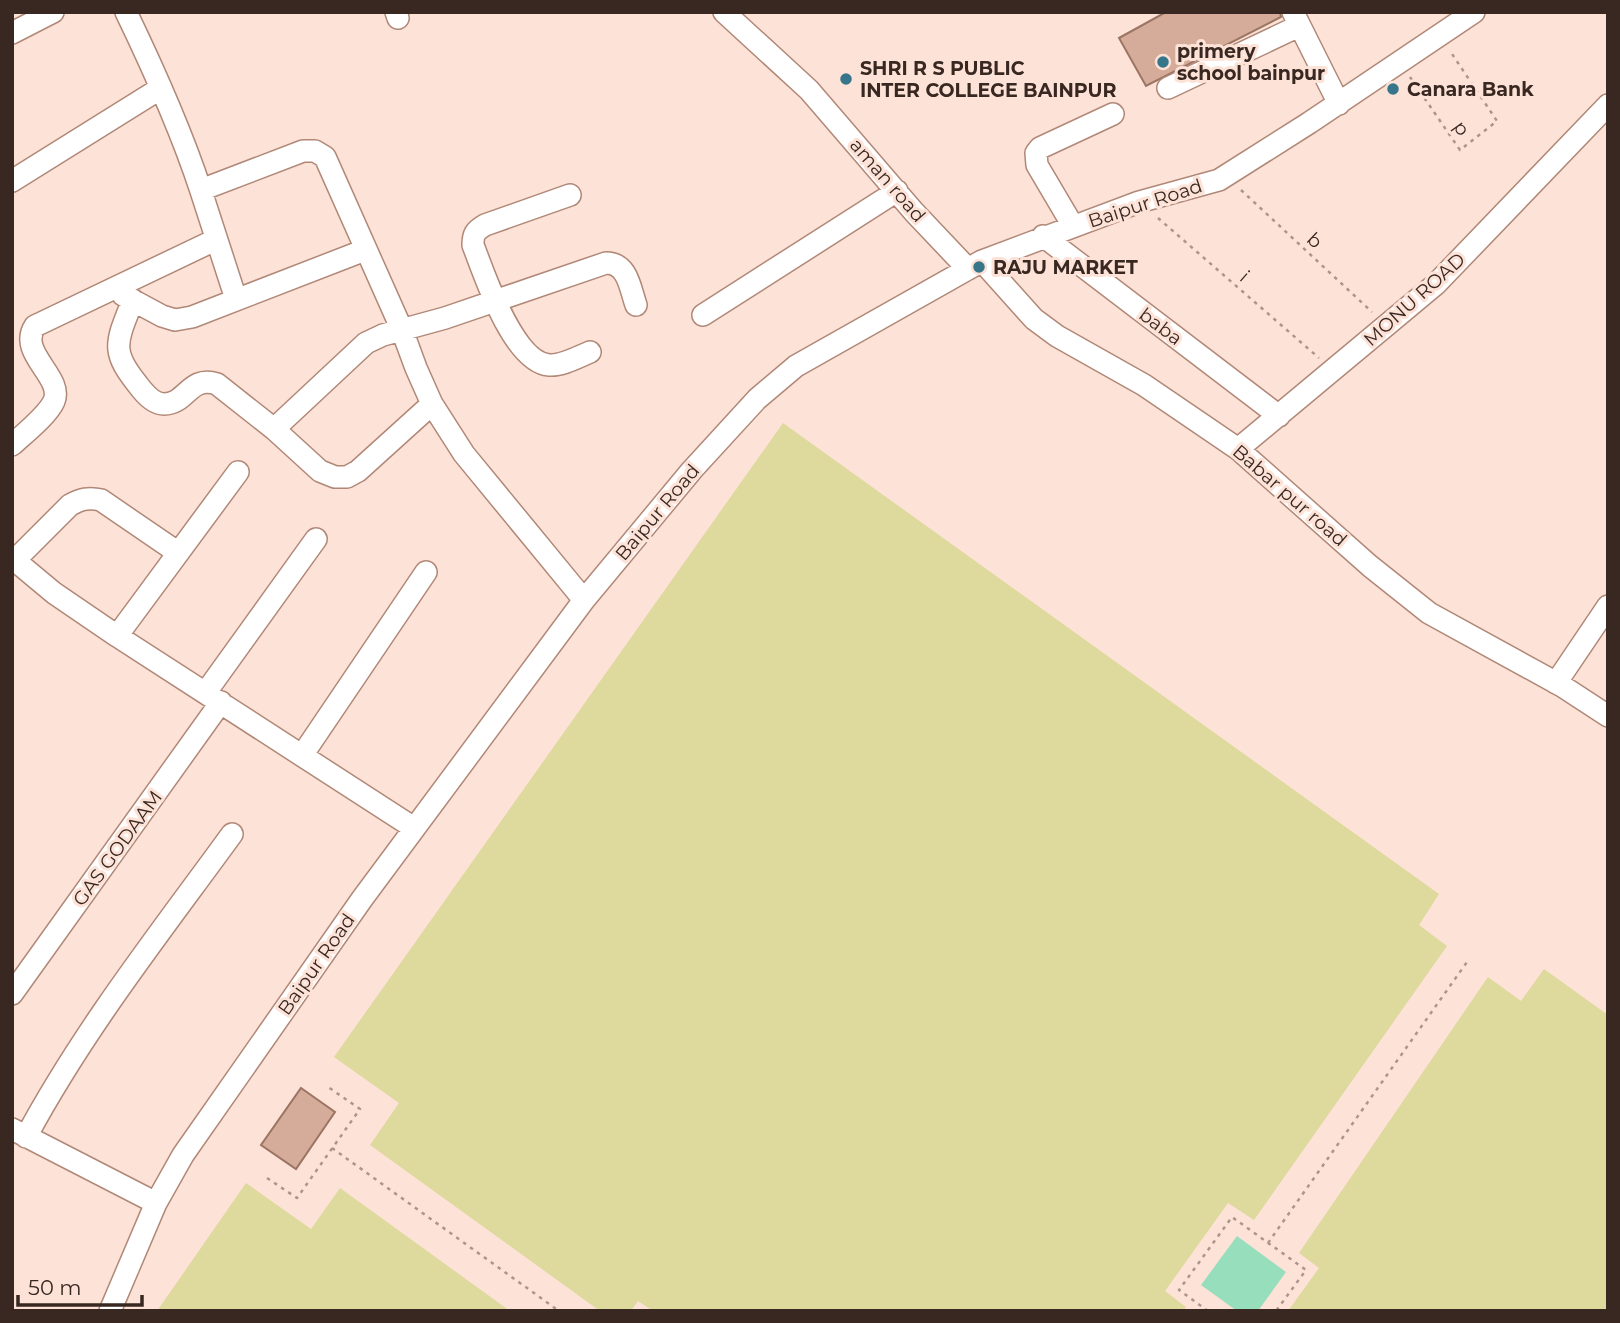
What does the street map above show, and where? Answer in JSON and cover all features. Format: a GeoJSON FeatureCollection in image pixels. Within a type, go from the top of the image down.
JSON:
{"type":"FeatureCollection","features":[{"type":"Feature","properties":{"kind":"street"},"geometry":{"type":"LineString","coordinates":[[12,33],[53,12]]}},
{"type":"Feature","properties":{"kind":"street"},"geometry":{"type":"LineString","coordinates":[[126,12],[161,88],[201,190],[236,299]]}},
{"type":"Feature","properties":{"kind":"street","name":"aman road"},"geometry":{"type":"LineString","coordinates":[[724,12],[809,90],[897,191],[975,265]]}},
{"type":"Feature","properties":{"kind":"street","name":"Baipur Road"},"geometry":{"type":"LineString","coordinates":[[110,1311],[156,1203],[183,1155],[414,828],[584,600],[692,470],[757,400],[796,366],[975,265],[1043,236],[1139,202],[1219,180],[1339,104],[1474,12]]}},
{"type":"Feature","properties":{"kind":"street"},"geometry":{"type":"LineString","coordinates":[[1168,88],[1296,19],[1339,104]]}},
{"type":"Feature","properties":{"kind":"street"},"geometry":{"type":"LineString","coordinates":[[12,181],[161,88]]}},
{"type":"Feature","properties":{"kind":"street","name":"MONU ROAD"},"geometry":{"type":"LineString","coordinates":[[1238,449],[1436,285],[1608,105]]}},
{"type":"Feature","properties":{"kind":"street"},"geometry":{"type":"LineString","coordinates":[[1073,226],[1037,165],[1036,153],[1040,148],[1114,114]]}},
{"type":"Feature","properties":{"kind":"street"},"geometry":{"type":"LineString","coordinates":[[201,190],[303,151],[315,150],[325,157],[432,404],[464,454],[584,600]]}},
{"type":"Feature","properties":{"kind":"street"},"geometry":{"type":"LineString","coordinates":[[704,315],[897,191]]}},
{"type":"Feature","properties":{"kind":"street"},"geometry":{"type":"LineString","coordinates":[[570,195],[485,225],[476,230],[473,245],[495,301],[523,349],[537,362],[550,365],[590,352]]}},
{"type":"Feature","properties":{"kind":"street","name":"baba"},"geometry":{"type":"LineString","coordinates":[[1043,236],[1279,416]]}},
{"type":"Feature","properties":{"kind":"street"},"geometry":{"type":"LineString","coordinates":[[12,444],[55,400],[55,389],[32,347],[32,330],[111,288],[215,240]]}},
{"type":"Feature","properties":{"kind":"street"},"geometry":{"type":"LineString","coordinates":[[111,288],[162,316],[176,320],[192,317],[365,250]]}},
{"type":"Feature","properties":{"kind":"street"},"geometry":{"type":"LineString","coordinates":[[274,429],[366,343],[402,330],[606,263],[614,263],[626,274],[636,305]]}},
{"type":"Feature","properties":{"kind":"street","name":"Babar pur road"},"geometry":{"type":"LineString","coordinates":[[975,265],[1034,319],[1057,336],[1144,385],[1238,449],[1370,566],[1429,613],[1556,683],[1608,716]]}},
{"type":"Feature","properties":{"kind":"street"},"geometry":{"type":"LineString","coordinates":[[133,300],[120,333],[118,352],[124,368],[147,396],[160,404],[167,404],[199,382],[208,381],[226,390],[320,471],[335,477],[347,477],[358,471],[432,404]]}},
{"type":"Feature","properties":{"kind":"street"},"geometry":{"type":"LineString","coordinates":[[117,636],[238,472]]}},
{"type":"Feature","properties":{"kind":"street"},"geometry":{"type":"LineString","coordinates":[[177,552],[101,500],[91,498],[80,499],[70,505],[13,561],[117,636],[414,828]]}},
{"type":"Feature","properties":{"kind":"street","name":"GAS GODAAM"},"geometry":{"type":"LineString","coordinates":[[13,993],[214,697],[316,539]]}},
{"type":"Feature","properties":{"kind":"street"},"geometry":{"type":"LineString","coordinates":[[303,754],[426,572]]}},
{"type":"Feature","properties":{"kind":"street"},"geometry":{"type":"LineString","coordinates":[[1556,683],[1608,606]]}},
{"type":"Feature","properties":{"kind":"street"},"geometry":{"type":"LineString","coordinates":[[156,1203],[19,1133],[49,1094],[107,1005],[232,834]]}},
{"type":"Feature","properties":{"kind":"path","name":"p"},"geometry":{"type":"LineString","coordinates":[[1400,63],[1460,150],[1497,121],[1440,36]]}},
{"type":"Feature","properties":{"kind":"path","name":"b"},"geometry":{"type":"LineString","coordinates":[[1226,176],[1386,325]]}},
{"type":"Feature","properties":{"kind":"path","name":"i"},"geometry":{"type":"LineString","coordinates":[[1139,202],[1332,370]]}},
{"type":"Feature","properties":{"kind":"path"},"geometry":{"type":"LineString","coordinates":[[1268,1243],[1467,962]]}},
{"type":"Feature","properties":{"kind":"path"},"geometry":{"type":"LineString","coordinates":[[267,1178],[297,1198],[360,1109],[328,1087]]}},
{"type":"Feature","properties":{"kind":"path"},"geometry":{"type":"LineString","coordinates":[[332,1148],[559,1311]]}},
{"type":"Feature","properties":{"kind":"path"},"geometry":{"type":"LineString","coordinates":[[1209,1311],[1179,1290],[1232,1217],[1306,1270],[1276,1311]]}},
{"type":"Feature","properties":{"kind":"shaded area"},"geometry":{"type":"Polygon","coordinates":[[[783,423],[1439,894],[1419,925],[1447,946],[1254,1220],[1228,1203],[1165,1291],[1186,1307],[1183,1311],[653,1311],[638,1301],[631,1311],[600,1311],[370,1145],[399,1103],[334,1057],[783,423]]]}},
{"type":"Feature","properties":{"kind":"shaded area"},"geometry":{"type":"Polygon","coordinates":[[[1544,969],[1608,1015],[1608,1311],[1288,1311],[1319,1268],[1299,1253],[1488,977],[1521,1001],[1544,969]]]}},
{"type":"Feature","properties":{"kind":"shaded area"},"geometry":{"type":"Polygon","coordinates":[[[246,1183],[311,1229],[340,1188],[510,1311],[157,1311],[246,1183]]]}},
{"type":"Feature","properties":{"kind":"shaded area"},"geometry":{"type":"Polygon","coordinates":[[[1237,1236],[1286,1272],[1258,1311],[1237,1311],[1201,1285],[1237,1236]]]}},
{"type":"Feature","properties":{"kind":"building","name":"primery school bainpur"},"geometry":{"type":"Polygon","coordinates":[[[1166,12],[1280,12],[1281,17],[1146,86],[1119,38],[1166,12]]]}},
{"type":"Feature","properties":{"kind":"building"},"geometry":{"type":"Polygon","coordinates":[[[301,1088],[335,1112],[296,1169],[261,1145],[301,1088]]]}},
{"type":"Feature","properties":{"kind":"place","name":"primery school bainpur"},"geometry":{"type":"Point","coordinates":[1163,62]}},
{"type":"Feature","properties":{"kind":"place","name":"SHRI R S PUBLIC INTER COLLEGE BAINPUR"},"geometry":{"type":"Point","coordinates":[846,79]}},
{"type":"Feature","properties":{"kind":"place","name":"Canara Bank"},"geometry":{"type":"Point","coordinates":[1393,89]}},
{"type":"Feature","properties":{"kind":"place","name":"RAJU MARKET"},"geometry":{"type":"Point","coordinates":[979,267]}}]}
